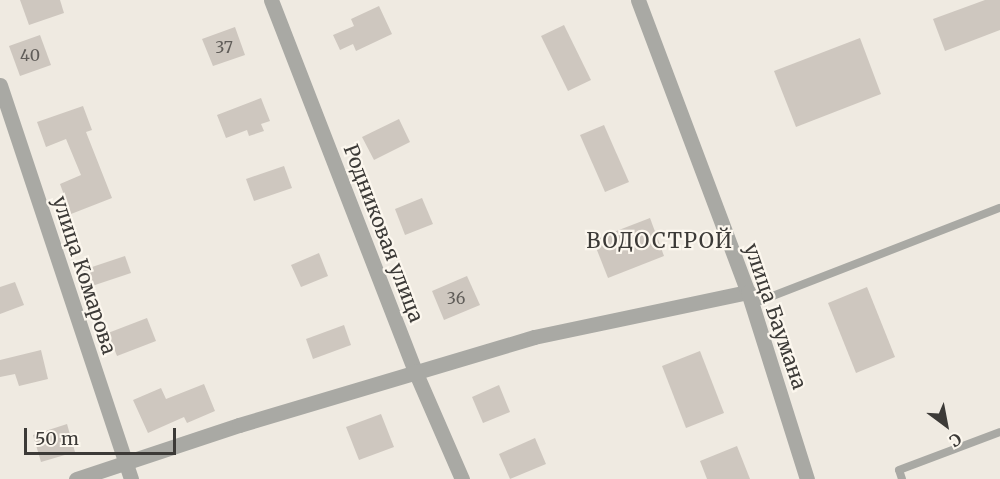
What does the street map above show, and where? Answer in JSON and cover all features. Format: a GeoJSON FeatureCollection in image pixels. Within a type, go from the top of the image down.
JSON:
{"type":"FeatureCollection","features":[{"type":"Feature","properties":{"kind":"street","name":"Родниковая улица"},"geometry":{"type":"LineString","coordinates":[[271,0],[415,371],[462,479]]}},
{"type":"Feature","properties":{"kind":"street","name":"улица Баумана"},"geometry":{"type":"LineString","coordinates":[[638,0],[750,298],[807,479]]}},
{"type":"Feature","properties":{"kind":"street","name":"улица Комарова"},"geometry":{"type":"LineString","coordinates":[[0,85],[131,479]]}},
{"type":"Feature","properties":{"kind":"street"},"geometry":{"type":"LineString","coordinates":[[76,479],[415,371],[534,337],[750,298]]}},
{"type":"Feature","properties":{"kind":"lane"},"geometry":{"type":"LineString","coordinates":[[750,298],[1000,208]]}},
{"type":"Feature","properties":{"kind":"lane"},"geometry":{"type":"LineString","coordinates":[[902,479],[898,470],[1000,432]]}},
{"type":"Feature","properties":{"kind":"building"},"geometry":{"type":"Polygon","coordinates":[[[20,0],[60,0],[64,13],[29,25],[20,0]]]}},
{"type":"Feature","properties":{"kind":"building"},"geometry":{"type":"Polygon","coordinates":[[[985,0],[1000,0],[1000,30],[945,51],[933,19],[985,0]]]}},
{"type":"Feature","properties":{"kind":"building"},"geometry":{"type":"Polygon","coordinates":[[[379,6],[392,34],[356,51],[353,44],[340,50],[333,35],[354,26],[351,19],[379,6]]]}},
{"type":"Feature","properties":{"kind":"building"},"geometry":{"type":"Polygon","coordinates":[[[564,25],[591,80],[568,91],[541,36],[564,25]]]}},
{"type":"Feature","properties":{"kind":"building"},"geometry":{"type":"Polygon","coordinates":[[[235,27],[245,55],[213,66],[202,39],[235,27]]]}},
{"type":"Feature","properties":{"kind":"building"},"geometry":{"type":"Polygon","coordinates":[[[40,35],[51,65],[20,76],[9,46],[40,35]]]}},
{"type":"Feature","properties":{"kind":"building"},"geometry":{"type":"Polygon","coordinates":[[[860,38],[881,94],[796,127],[774,71],[860,38]]]}},
{"type":"Feature","properties":{"kind":"building"},"geometry":{"type":"Polygon","coordinates":[[[261,98],[270,121],[261,124],[264,131],[249,136],[247,130],[226,138],[217,115],[261,98]]]}},
{"type":"Feature","properties":{"kind":"building"},"geometry":{"type":"Polygon","coordinates":[[[83,106],[92,130],[86,132],[112,198],[71,214],[60,184],[81,175],[66,139],[46,147],[37,122],[83,106]]]}},
{"type":"Feature","properties":{"kind":"building"},"geometry":{"type":"Polygon","coordinates":[[[399,119],[410,142],[374,160],[362,137],[399,119]]]}},
{"type":"Feature","properties":{"kind":"building"},"geometry":{"type":"Polygon","coordinates":[[[604,125],[629,182],[605,192],[580,135],[604,125]]]}},
{"type":"Feature","properties":{"kind":"building"},"geometry":{"type":"Polygon","coordinates":[[[284,166],[292,188],[254,201],[246,179],[284,166]]]}},
{"type":"Feature","properties":{"kind":"building"},"geometry":{"type":"Polygon","coordinates":[[[422,198],[433,224],[405,235],[395,209],[422,198]]]}},
{"type":"Feature","properties":{"kind":"building"},"geometry":{"type":"Polygon","coordinates":[[[650,218],[664,256],[608,278],[593,240],[650,218]]]}},
{"type":"Feature","properties":{"kind":"building"},"geometry":{"type":"Polygon","coordinates":[[[319,253],[328,276],[301,287],[291,265],[319,253]]]}},
{"type":"Feature","properties":{"kind":"building"},"geometry":{"type":"Polygon","coordinates":[[[125,256],[131,273],[89,287],[83,270],[125,256]]]}},
{"type":"Feature","properties":{"kind":"building"},"geometry":{"type":"Polygon","coordinates":[[[467,276],[480,305],[444,320],[432,291],[467,276]]]}},
{"type":"Feature","properties":{"kind":"building"},"geometry":{"type":"Polygon","coordinates":[[[15,282],[24,305],[0,314],[0,287],[15,282]]]}},
{"type":"Feature","properties":{"kind":"building"},"geometry":{"type":"Polygon","coordinates":[[[867,287],[895,357],[856,373],[828,303],[867,287]]]}},
{"type":"Feature","properties":{"kind":"building"},"geometry":{"type":"Polygon","coordinates":[[[147,318],[156,341],[117,356],[108,333],[147,318]]]}},
{"type":"Feature","properties":{"kind":"building"},"geometry":{"type":"Polygon","coordinates":[[[344,325],[351,345],[313,359],[306,339],[344,325]]]}},
{"type":"Feature","properties":{"kind":"building"},"geometry":{"type":"Polygon","coordinates":[[[41,350],[48,379],[19,386],[15,374],[0,377],[0,360],[41,350]]]}},
{"type":"Feature","properties":{"kind":"building"},"geometry":{"type":"Polygon","coordinates":[[[700,351],[724,413],[686,428],[662,366],[700,351]]]}},
{"type":"Feature","properties":{"kind":"building"},"geometry":{"type":"Polygon","coordinates":[[[204,384],[215,411],[187,423],[184,417],[148,433],[133,400],[161,388],[166,399],[204,384]]]}},
{"type":"Feature","properties":{"kind":"building"},"geometry":{"type":"Polygon","coordinates":[[[499,385],[510,412],[483,423],[472,397],[499,385]]]}},
{"type":"Feature","properties":{"kind":"building"},"geometry":{"type":"Polygon","coordinates":[[[381,414],[394,447],[359,460],[346,427],[381,414]]]}},
{"type":"Feature","properties":{"kind":"building"},"geometry":{"type":"Polygon","coordinates":[[[67,424],[75,452],[41,462],[33,435],[67,424]]]}},
{"type":"Feature","properties":{"kind":"building"},"geometry":{"type":"Polygon","coordinates":[[[535,438],[546,464],[510,479],[499,454],[535,438]]]}},
{"type":"Feature","properties":{"kind":"building"},"geometry":{"type":"Polygon","coordinates":[[[737,446],[750,479],[707,479],[700,461],[737,446]]]}},
{"type":"Feature","properties":{"kind":"district","name":"ВОДОСТРОЙ"},"geometry":{"type":"Point","coordinates":[660,241]}}]}
